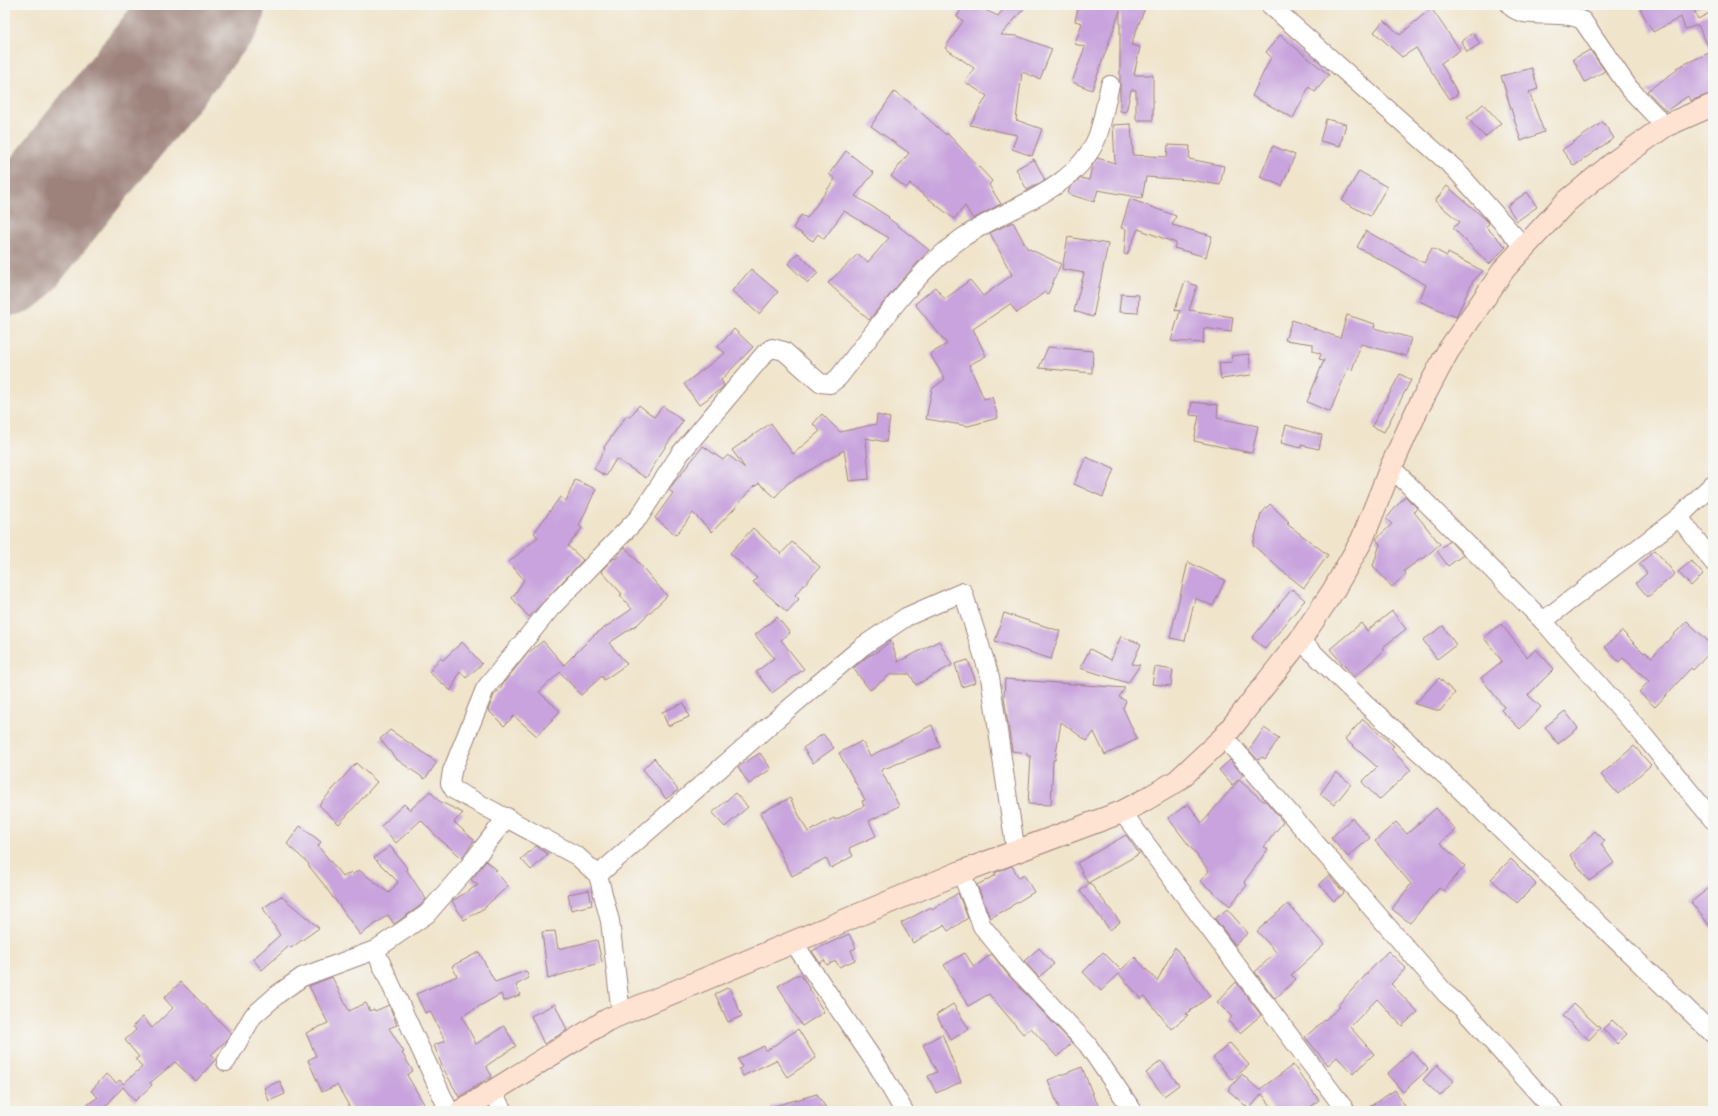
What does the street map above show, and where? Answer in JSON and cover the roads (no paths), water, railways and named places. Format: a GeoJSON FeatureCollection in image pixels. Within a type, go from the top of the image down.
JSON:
{"type":"FeatureCollection","features":[{"type":"Feature","properties":{"kind":"main road"},"geometry":{"type":"LineString","coordinates":[[461,1111],[607,1020],[961,872],[1016,853],[1122,812],[1177,781],[1224,737],[1300,640],[1333,591],[1362,540],[1391,467],[1418,408],[1448,351],[1505,268],[1566,202],[1617,160],[1665,126],[1713,105]]}},
{"type":"Feature","properties":{"kind":"street"},"geometry":{"type":"LineString","coordinates":[[1270,5],[1456,170],[1524,247]]}},
{"type":"Feature","properties":{"kind":"street"},"geometry":{"type":"LineString","coordinates":[[1510,5],[1516,11],[1524,13],[1578,17],[1583,21],[1629,88],[1665,126]]}},
{"type":"Feature","properties":{"kind":"street"},"geometry":{"type":"LineString","coordinates":[[621,1014],[610,921],[598,875],[577,856],[454,790],[450,783],[452,771],[486,690],[550,609],[639,517],[680,454],[765,353],[772,348],[784,351],[820,383],[830,384],[838,378],[914,280],[962,238],[1056,185],[1078,168],[1096,140],[1110,85]]}},
{"type":"Feature","properties":{"kind":"street"},"geometry":{"type":"LineString","coordinates":[[1391,467],[1543,621],[1640,731],[1713,820]]}},
{"type":"Feature","properties":{"kind":"street"},"geometry":{"type":"LineString","coordinates":[[1543,621],[1679,516],[1713,484]]}},
{"type":"Feature","properties":{"kind":"street"},"geometry":{"type":"LineString","coordinates":[[1679,516],[1713,562]]}},
{"type":"Feature","properties":{"kind":"street"},"geometry":{"type":"LineString","coordinates":[[598,875],[779,716],[863,646],[906,617],[964,592],[990,677],[1016,853]]}},
{"type":"Feature","properties":{"kind":"street"},"geometry":{"type":"LineString","coordinates":[[1300,640],[1368,706],[1454,784],[1713,1034]]}},
{"type":"Feature","properties":{"kind":"street"},"geometry":{"type":"LineString","coordinates":[[1224,737],[1446,994],[1464,1010],[1554,1111]]}},
{"type":"Feature","properties":{"kind":"street"},"geometry":{"type":"LineString","coordinates":[[1122,812],[1302,1050],[1346,1111]]}},
{"type":"Feature","properties":{"kind":"street"},"geometry":{"type":"LineString","coordinates":[[226,1062],[253,1016],[278,994],[302,977],[375,950],[427,914],[469,866],[507,818]]}},
{"type":"Feature","properties":{"kind":"street"},"geometry":{"type":"LineString","coordinates":[[961,872],[982,926],[1016,968],[1087,1044],[1133,1111]]}},
{"type":"Feature","properties":{"kind":"street"},"geometry":{"type":"LineString","coordinates":[[793,942],[879,1068],[904,1111]]}},
{"type":"Feature","properties":{"kind":"street"},"geometry":{"type":"LineString","coordinates":[[375,950],[449,1111]]}},
{"type":"Feature","properties":{"kind":"street"},"geometry":{"type":"LineString","coordinates":[[492,1091],[503,1111]]}}]}
